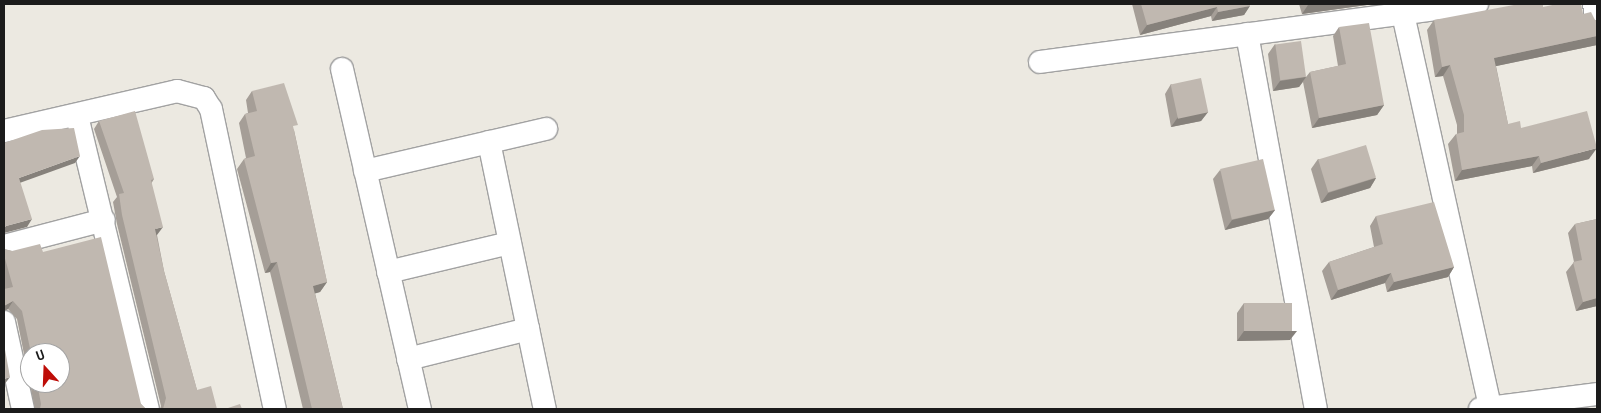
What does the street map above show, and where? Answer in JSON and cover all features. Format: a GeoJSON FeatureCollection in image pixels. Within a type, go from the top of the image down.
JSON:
{"type":"FeatureCollection","features":[{"type":"Feature","properties":{"kind":"street"},"geometry":{"type":"LineString","coordinates":[[1040,62],[1477,4]]}},
{"type":"Feature","properties":{"kind":"street"},"geometry":{"type":"LineString","coordinates":[[1594,4],[1597,22]]}},
{"type":"Feature","properties":{"kind":"street"},"geometry":{"type":"LineString","coordinates":[[1403,14],[1485,408],[1597,394]]}},
{"type":"Feature","properties":{"kind":"street"},"geometry":{"type":"LineString","coordinates":[[1248,34],[1316,409]]}},
{"type":"Feature","properties":{"kind":"street"},"geometry":{"type":"LineString","coordinates":[[342,70],[420,409]]}},
{"type":"Feature","properties":{"kind":"street"},"geometry":{"type":"LineString","coordinates":[[4,130],[78,116],[177,92],[204,98],[211,110],[275,409]]}},
{"type":"Feature","properties":{"kind":"street"},"geometry":{"type":"LineString","coordinates":[[78,116],[148,409]]}},
{"type":"Feature","properties":{"kind":"street"},"geometry":{"type":"LineString","coordinates":[[366,171],[546,129]]}},
{"type":"Feature","properties":{"kind":"street"},"geometry":{"type":"LineString","coordinates":[[489,142],[545,409]]}},
{"type":"Feature","properties":{"kind":"street"},"geometry":{"type":"LineString","coordinates":[[4,246],[104,220]]}},
{"type":"Feature","properties":{"kind":"street"},"geometry":{"type":"LineString","coordinates":[[388,272],[510,243]]}},
{"type":"Feature","properties":{"kind":"street"},"geometry":{"type":"LineString","coordinates":[[4,322],[16,407]]}},
{"type":"Feature","properties":{"kind":"street"},"geometry":{"type":"LineString","coordinates":[[408,359],[528,329]]}},
{"type":"Feature","properties":{"kind":"building"},"geometry":{"type":"Polygon","coordinates":[[[1141,4],[1250,4],[1250,6],[1218,12],[1217,7],[1147,25],[1141,4]]]}},
{"type":"Feature","properties":{"kind":"building"},"geometry":{"type":"Polygon","coordinates":[[[1519,4],[1543,4],[1543,7],[1557,4],[1581,4],[1583,14],[1591,12],[1597,21],[1597,36],[1494,58],[1508,124],[1520,121],[1521,128],[1587,111],[1597,148],[1541,163],[1539,156],[1462,170],[1456,134],[1464,132],[1464,115],[1450,65],[1442,67],[1434,20],[1519,4]]]}},
{"type":"Feature","properties":{"kind":"building"},"geometry":{"type":"Polygon","coordinates":[[[1369,23],[1384,105],[1319,118],[1310,72],[1346,64],[1339,27],[1369,23]]]}},
{"type":"Feature","properties":{"kind":"building"},"geometry":{"type":"Polygon","coordinates":[[[1301,41],[1306,77],[1280,80],[1275,45],[1301,41]]]}},
{"type":"Feature","properties":{"kind":"building"},"geometry":{"type":"Polygon","coordinates":[[[1201,78],[1208,112],[1178,119],[1171,84],[1201,78]]]}},
{"type":"Feature","properties":{"kind":"building"},"geometry":{"type":"Polygon","coordinates":[[[284,83],[298,125],[293,126],[327,282],[313,286],[343,409],[312,409],[277,262],[271,263],[244,159],[255,156],[245,114],[257,111],[252,91],[284,83]]]}},
{"type":"Feature","properties":{"kind":"building"},"geometry":{"type":"Polygon","coordinates":[[[135,111],[154,179],[151,180],[163,227],[155,229],[164,271],[197,390],[211,386],[217,409],[163,409],[166,398],[122,215],[119,194],[124,193],[99,121],[135,111]]]}},
{"type":"Feature","properties":{"kind":"building"},"geometry":{"type":"Polygon","coordinates":[[[74,128],[80,156],[19,178],[32,219],[4,228],[4,143],[42,130],[74,128]]]}},
{"type":"Feature","properties":{"kind":"building"},"geometry":{"type":"Polygon","coordinates":[[[1366,145],[1376,178],[1328,192],[1318,160],[1366,145]]]}},
{"type":"Feature","properties":{"kind":"building"},"geometry":{"type":"Polygon","coordinates":[[[1263,159],[1275,210],[1232,220],[1220,169],[1263,159]]]}},
{"type":"Feature","properties":{"kind":"building"},"geometry":{"type":"Polygon","coordinates":[[[1434,202],[1454,267],[1394,282],[1391,273],[1338,290],[1329,262],[1383,244],[1376,216],[1434,202]]]}},
{"type":"Feature","properties":{"kind":"building"},"geometry":{"type":"Polygon","coordinates":[[[1597,219],[1597,298],[1583,302],[1573,262],[1582,260],[1575,224],[1597,219]]]}},
{"type":"Feature","properties":{"kind":"building"},"geometry":{"type":"Polygon","coordinates":[[[101,237],[141,404],[146,409],[40,409],[39,393],[70,393],[70,343],[29,343],[22,311],[13,301],[4,306],[4,289],[13,287],[4,249],[12,251],[40,244],[43,252],[101,237]]]}},
{"type":"Feature","properties":{"kind":"building"},"geometry":{"type":"Polygon","coordinates":[[[1244,303],[1292,303],[1292,331],[1244,331],[1244,303]]]}},
{"type":"Feature","properties":{"kind":"building"},"geometry":{"type":"Polygon","coordinates":[[[4,344],[10,377],[4,379],[4,344]]]}},
{"type":"Feature","properties":{"kind":"building"},"geometry":{"type":"Polygon","coordinates":[[[240,404],[242,409],[225,409],[240,404]]]}}]}
